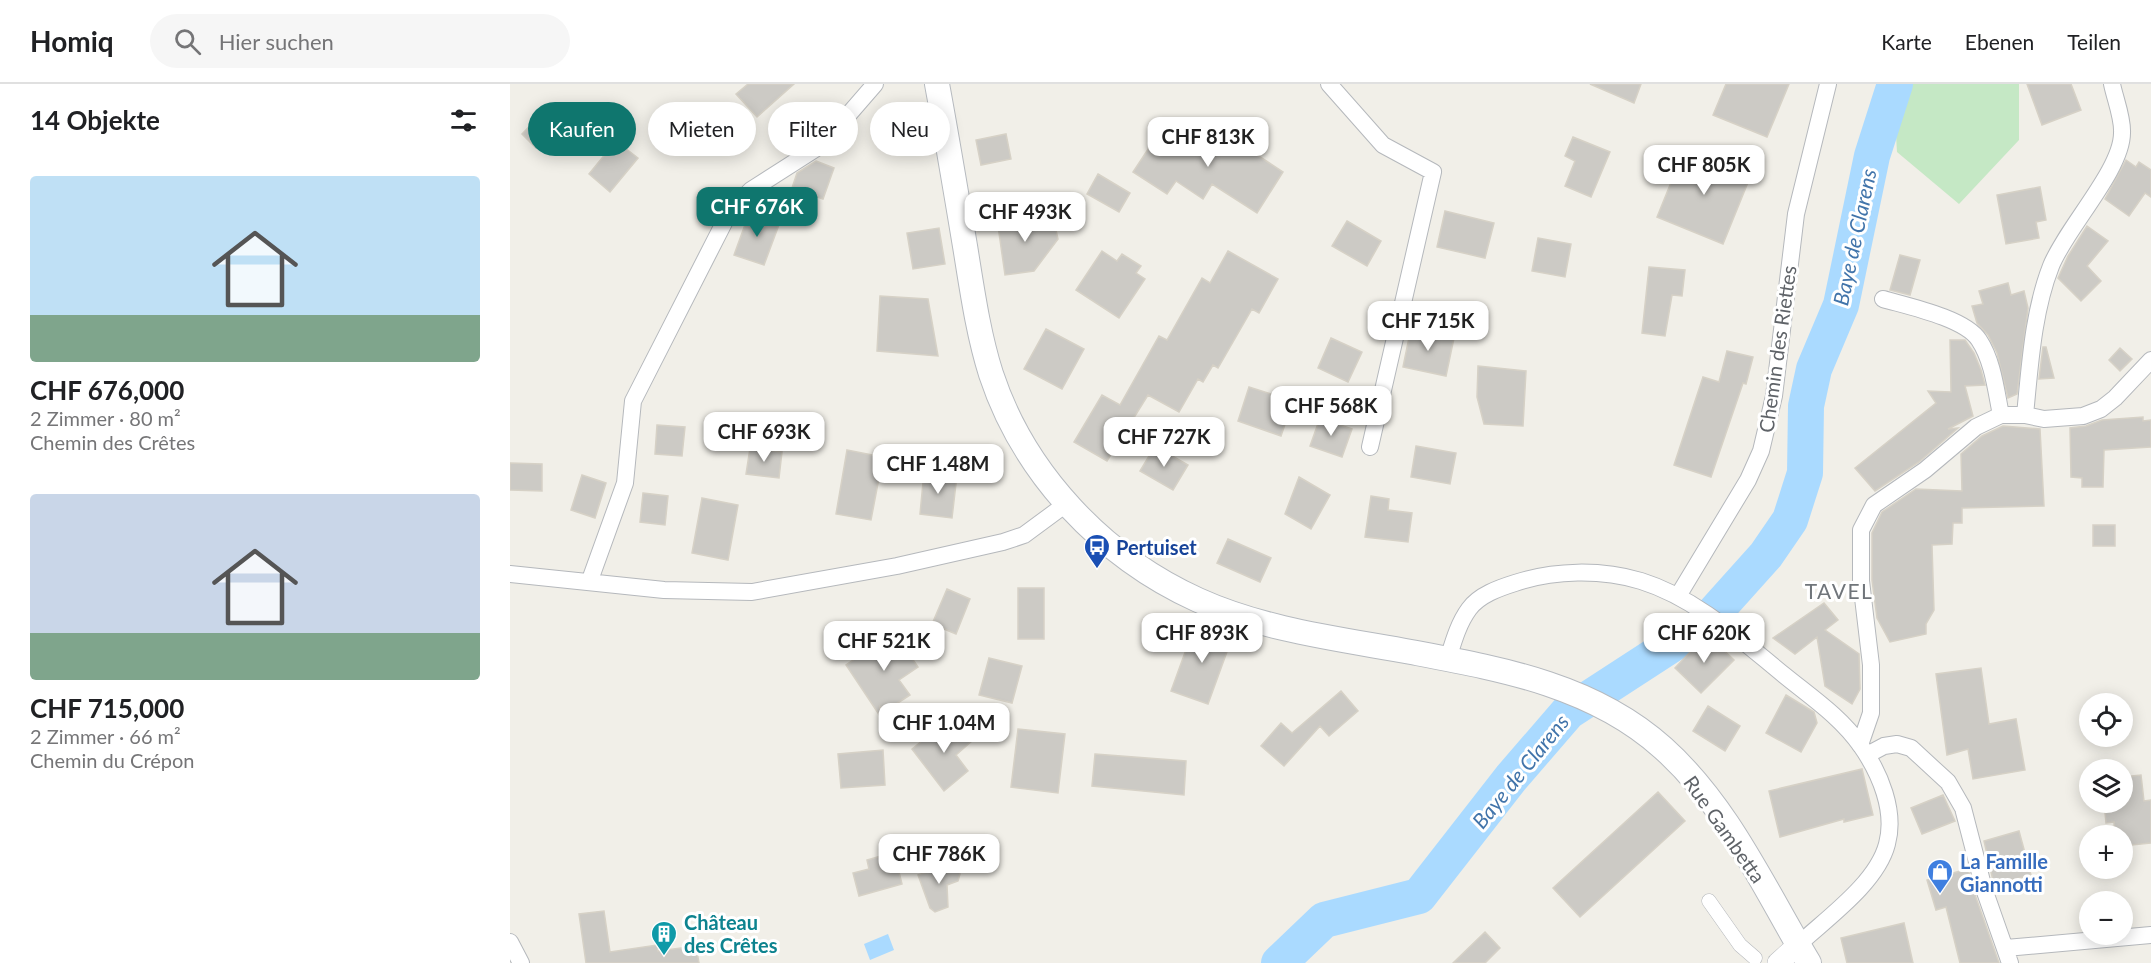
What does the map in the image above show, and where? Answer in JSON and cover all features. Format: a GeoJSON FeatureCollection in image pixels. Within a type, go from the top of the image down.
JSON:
{"type":"FeatureCollection","features":[{"type":"Feature","properties":{"kind":"main road","name":"Rue Gambetta"},"geometry":{"type":"LineString","coordinates":[[937,84],[975,304],[991,375],[1010,418],[1037,467],[1066,504],[1122,555],[1199,601],[1296,631],[1448,659],[1544,681],[1576,692],[1626,720],[1662,747],[1696,782],[1755,868],[1804,954]]}},
{"type":"Feature","properties":{"kind":"street"},"geometry":{"type":"LineString","coordinates":[[590,580],[625,483],[633,402],[730,211],[751,189],[823,144],[874,84]]}},
{"type":"Feature","properties":{"kind":"street"},"geometry":{"type":"LineString","coordinates":[[1329,84],[1383,145],[1433,172],[1370,447]]}},
{"type":"Feature","properties":{"kind":"street","name":"Chemin des Riettes"},"geometry":{"type":"LineString","coordinates":[[1678,596],[1748,480],[1761,451],[1774,396],[1796,214],[1828,84]]}},
{"type":"Feature","properties":{"kind":"street"},"geometry":{"type":"LineString","coordinates":[[2025,415],[2039,308],[2052,264],[2107,173],[2121,143],[2123,131],[2112,84]]}},
{"type":"Feature","properties":{"kind":"street"},"geometry":{"type":"LineString","coordinates":[[1883,299],[1942,315],[1978,338],[1994,381],[2001,415]]}},
{"type":"Feature","properties":{"kind":"street"},"geometry":{"type":"LineString","coordinates":[[1864,750],[1870,713],[1872,665],[1861,581],[1861,530],[1874,505],[1925,470],[1976,427],[2001,415],[2066,419],[2092,413],[2115,398],[2149,368]]}},
{"type":"Feature","properties":{"kind":"street"},"geometry":{"type":"LineString","coordinates":[[510,574],[590,580],[664,590],[752,592],[801,585],[1003,542],[1023,535],[1066,504]]}},
{"type":"Feature","properties":{"kind":"street"},"geometry":{"type":"LineString","coordinates":[[1448,659],[1460,624],[1469,608],[1482,597],[1522,580],[1557,574],[1605,574],[1640,580],[1678,596],[1727,629],[1835,717],[1864,750],[1884,793],[1890,829],[1884,855],[1866,881],[1804,954],[1778,963]]}},
{"type":"Feature","properties":{"kind":"street"},"geometry":{"type":"LineString","coordinates":[[1864,750],[1897,744],[1911,748],[1948,782],[1963,808],[1984,889],[2008,956],[2151,935]]}},
{"type":"Feature","properties":{"kind":"street"},"geometry":{"type":"LineString","coordinates":[[1709,901],[1740,945],[1755,958]]}},
{"type":"Feature","properties":{"kind":"street"},"geometry":{"type":"LineString","coordinates":[[510,942],[522,963]]}},
{"type":"Feature","properties":{"kind":"green space"},"geometry":{"type":"Polygon","coordinates":[[[1893,84],[2019,84],[2019,140],[1959,204],[1897,152],[1893,84]]]}},
{"type":"Feature","properties":{"kind":"water"},"geometry":{"type":"Polygon","coordinates":[[[888,934],[894,950],[870,960],[864,944],[888,934]]]}},
{"type":"Feature","properties":{"kind":"building"},"geometry":{"type":"Polygon","coordinates":[[[748,84],[794,84],[774,102],[768,102],[768,107],[757,117],[756,102],[743,102],[736,94],[748,84]]]}},
{"type":"Feature","properties":{"kind":"building"},"geometry":{"type":"Polygon","coordinates":[[[1590,84],[1641,84],[1634,103],[1590,84]]]}},
{"type":"Feature","properties":{"kind":"building"},"geometry":{"type":"Polygon","coordinates":[[[1726,84],[1789,84],[1767,137],[1713,115],[1726,84]]]}},
{"type":"Feature","properties":{"kind":"building"},"geometry":{"type":"Polygon","coordinates":[[[2027,84],[2071,84],[2081,110],[2042,125],[2027,84]]]}},
{"type":"Feature","properties":{"kind":"building"},"geometry":{"type":"Polygon","coordinates":[[[1164,125],[1194,144],[1202,133],[1229,151],[1236,141],[1283,172],[1257,213],[1212,184],[1203,199],[1176,181],[1167,194],[1133,172],[1164,125]]]}},
{"type":"Feature","properties":{"kind":"building"},"geometry":{"type":"Polygon","coordinates":[[[528,128],[528,140],[522,134],[528,128]]]}},
{"type":"Feature","properties":{"kind":"building"},"geometry":{"type":"Polygon","coordinates":[[[1006,134],[1011,159],[981,165],[976,140],[1006,134]]]}},
{"type":"Feature","properties":{"kind":"building"},"geometry":{"type":"Polygon","coordinates":[[[1573,137],[1610,152],[1591,197],[1565,186],[1575,161],[1565,156],[1573,137]]]}},
{"type":"Feature","properties":{"kind":"building"},"geometry":{"type":"Polygon","coordinates":[[[1685,148],[1751,175],[1723,244],[1657,217],[1685,148]]]}},
{"type":"Feature","properties":{"kind":"building"},"geometry":{"type":"Polygon","coordinates":[[[604,156],[635,156],[638,158],[610,192],[589,174],[604,156]]]}},
{"type":"Feature","properties":{"kind":"building"},"geometry":{"type":"Polygon","coordinates":[[[2126,160],[2136,167],[2139,162],[2151,170],[2151,197],[2145,193],[2129,216],[2105,199],[2126,160]]]}},
{"type":"Feature","properties":{"kind":"building"},"geometry":{"type":"Polygon","coordinates":[[[816,161],[834,168],[823,199],[792,188],[797,173],[816,161]]]}},
{"type":"Feature","properties":{"kind":"building"},"geometry":{"type":"Polygon","coordinates":[[[1098,174],[1130,193],[1119,212],[1087,194],[1098,174]]]}},
{"type":"Feature","properties":{"kind":"building"},"geometry":{"type":"Polygon","coordinates":[[[2040,187],[2046,220],[2036,222],[2039,238],[2006,244],[1997,195],[2040,187]]]}},
{"type":"Feature","properties":{"kind":"building"},"geometry":{"type":"Polygon","coordinates":[[[750,211],[780,222],[764,265],[734,255],[750,211]]]}},
{"type":"Feature","properties":{"kind":"building"},"geometry":{"type":"Polygon","coordinates":[[[1445,211],[1494,223],[1485,258],[1437,247],[1445,211]]]}},
{"type":"Feature","properties":{"kind":"building"},"geometry":{"type":"Polygon","coordinates":[[[1020,216],[1054,221],[1058,239],[1034,271],[1005,275],[997,219],[1020,216]]]}},
{"type":"Feature","properties":{"kind":"building"},"geometry":{"type":"Polygon","coordinates":[[[1347,221],[1381,241],[1367,266],[1332,246],[1347,221]]]}},
{"type":"Feature","properties":{"kind":"building"},"geometry":{"type":"Polygon","coordinates":[[[2087,226],[2108,241],[2087,266],[2101,281],[2081,301],[2058,278],[2068,256],[2087,226]]]}},
{"type":"Feature","properties":{"kind":"building"},"geometry":{"type":"Polygon","coordinates":[[[939,228],[945,264],[913,269],[907,233],[939,228]]]}},
{"type":"Feature","properties":{"kind":"building"},"geometry":{"type":"Polygon","coordinates":[[[1538,238],[1571,244],[1565,277],[1532,271],[1538,238]]]}},
{"type":"Feature","properties":{"kind":"building"},"geometry":{"type":"Polygon","coordinates":[[[1102,251],[1117,261],[1122,254],[1141,266],[1136,273],[1145,279],[1119,318],[1076,290],[1102,251]]]}},
{"type":"Feature","properties":{"kind":"building"},"geometry":{"type":"Polygon","coordinates":[[[1228,251],[1278,279],[1259,313],[1252,309],[1218,368],[1213,365],[1203,382],[1198,379],[1179,412],[1148,395],[1107,461],[1074,442],[1102,395],[1120,405],[1159,336],[1167,340],[1202,278],[1210,283],[1228,251]]]}},
{"type":"Feature","properties":{"kind":"building"},"geometry":{"type":"Polygon","coordinates":[[[1900,255],[1920,260],[1910,295],[1890,290],[1900,255]]]}},
{"type":"Feature","properties":{"kind":"building"},"geometry":{"type":"Polygon","coordinates":[[[1649,267],[1685,270],[1682,296],[1672,295],[1665,336],[1642,333],[1649,267]]]}},
{"type":"Feature","properties":{"kind":"building"},"geometry":{"type":"Polygon","coordinates":[[[2008,283],[2011,295],[2024,291],[2028,308],[2017,394],[2008,398],[1997,353],[1988,335],[1977,323],[1972,306],[1983,304],[1979,291],[2008,283]]]}},
{"type":"Feature","properties":{"kind":"building"},"geometry":{"type":"Polygon","coordinates":[[[880,296],[928,299],[938,356],[877,351],[880,296]]]}},
{"type":"Feature","properties":{"kind":"building"},"geometry":{"type":"Polygon","coordinates":[[[1411,328],[1454,338],[1446,376],[1403,367],[1411,328]]]}},
{"type":"Feature","properties":{"kind":"building"},"geometry":{"type":"Polygon","coordinates":[[[1046,329],[1084,349],[1062,389],[1024,369],[1046,329]]]}},
{"type":"Feature","properties":{"kind":"building"},"geometry":{"type":"Polygon","coordinates":[[[1331,338],[1362,352],[1348,382],[1318,368],[1331,338]]]}},
{"type":"Feature","properties":{"kind":"building"},"geometry":{"type":"Polygon","coordinates":[[[1950,340],[1965,340],[1974,353],[1981,370],[1985,385],[1965,386],[1973,416],[1948,429],[1958,428],[1919,462],[1875,491],[1855,468],[1936,403],[1928,391],[1951,392],[1950,340]]]}},
{"type":"Feature","properties":{"kind":"building"},"geometry":{"type":"Polygon","coordinates":[[[2043,347],[2046,347],[2054,378],[2039,379],[2043,347]]]}},
{"type":"Feature","properties":{"kind":"building"},"geometry":{"type":"Polygon","coordinates":[[[2120,348],[2132,359],[2120,371],[2109,360],[2120,348]]]}},
{"type":"Feature","properties":{"kind":"building"},"geometry":{"type":"Polygon","coordinates":[[[1727,351],[1753,357],[1746,384],[1743,383],[1711,477],[1674,465],[1703,377],[1719,382],[1727,351]]]}},
{"type":"Feature","properties":{"kind":"building"},"geometry":{"type":"Polygon","coordinates":[[[1478,366],[1526,371],[1523,426],[1484,424],[1477,397],[1478,366]]]}},
{"type":"Feature","properties":{"kind":"building"},"geometry":{"type":"Polygon","coordinates":[[[1249,387],[1293,401],[1281,436],[1238,421],[1249,387]]]}},
{"type":"Feature","properties":{"kind":"building"},"geometry":{"type":"Polygon","coordinates":[[[2143,417],[2143,421],[2151,420],[2151,447],[2104,450],[2103,487],[2082,487],[2082,478],[2071,477],[2070,428],[2086,426],[2102,420],[2143,417]]]}},
{"type":"Feature","properties":{"kind":"building"},"geometry":{"type":"Polygon","coordinates":[[[1320,418],[1352,429],[1342,457],[1310,446],[1320,418]]]}},
{"type":"Feature","properties":{"kind":"building"},"geometry":{"type":"Polygon","coordinates":[[[657,425],[685,427],[682,456],[655,454],[657,425]]]}},
{"type":"Feature","properties":{"kind":"building"},"geometry":{"type":"Polygon","coordinates":[[[2003,426],[2040,429],[2044,506],[1962,508],[1962,523],[1953,523],[1952,544],[1932,545],[1934,610],[1926,624],[1926,634],[1890,642],[1877,618],[1872,580],[1872,533],[1882,512],[1916,489],[1962,491],[1961,454],[1982,436],[2003,426]]]}},
{"type":"Feature","properties":{"kind":"building"},"geometry":{"type":"Polygon","coordinates":[[[1155,446],[1188,465],[1173,490],[1140,471],[1155,446]]]}},
{"type":"Feature","properties":{"kind":"building"},"geometry":{"type":"Polygon","coordinates":[[[1416,446],[1456,453],[1450,484],[1411,477],[1416,446]]]}},
{"type":"Feature","properties":{"kind":"building"},"geometry":{"type":"Polygon","coordinates":[[[750,448],[782,452],[779,478],[746,474],[750,448]]]}},
{"type":"Feature","properties":{"kind":"building"},"geometry":{"type":"Polygon","coordinates":[[[847,450],[883,457],[871,520],[836,514],[847,450]]]}},
{"type":"Feature","properties":{"kind":"building"},"geometry":{"type":"Polygon","coordinates":[[[510,463],[542,464],[542,491],[510,490],[510,463]]]}},
{"type":"Feature","properties":{"kind":"building"},"geometry":{"type":"Polygon","coordinates":[[[924,472],[957,475],[952,518],[920,514],[924,472]]]}},
{"type":"Feature","properties":{"kind":"building"},"geometry":{"type":"Polygon","coordinates":[[[582,475],[606,483],[595,518],[571,510],[582,475]]]}},
{"type":"Feature","properties":{"kind":"building"},"geometry":{"type":"Polygon","coordinates":[[[1299,477],[1330,495],[1311,529],[1285,514],[1299,477]]]}},
{"type":"Feature","properties":{"kind":"building"},"geometry":{"type":"Polygon","coordinates":[[[643,493],[668,496],[665,525],[640,522],[643,493]]]}},
{"type":"Feature","properties":{"kind":"building"},"geometry":{"type":"Polygon","coordinates":[[[1371,496],[1389,499],[1388,510],[1412,513],[1408,542],[1365,537],[1371,496]]]}},
{"type":"Feature","properties":{"kind":"building"},"geometry":{"type":"Polygon","coordinates":[[[702,498],[738,505],[728,560],[692,553],[702,498]]]}},
{"type":"Feature","properties":{"kind":"building"},"geometry":{"type":"Polygon","coordinates":[[[2093,525],[2115,525],[2115,546],[2093,546],[2093,525]]]}},
{"type":"Feature","properties":{"kind":"building"},"geometry":{"type":"Polygon","coordinates":[[[1228,539],[1271,558],[1260,582],[1217,563],[1228,539]]]}},
{"type":"Feature","properties":{"kind":"building"},"geometry":{"type":"Polygon","coordinates":[[[1018,588],[1044,588],[1044,639],[1018,639],[1018,588]]]}},
{"type":"Feature","properties":{"kind":"building"},"geometry":{"type":"Polygon","coordinates":[[[947,589],[970,599],[956,634],[932,624],[947,589]]]}},
{"type":"Feature","properties":{"kind":"building"},"geometry":{"type":"Polygon","coordinates":[[[1824,603],[1838,620],[1825,630],[1859,654],[1860,689],[1852,704],[1825,686],[1817,637],[1795,654],[1773,638],[1824,603]]]}},
{"type":"Feature","properties":{"kind":"building"},"geometry":{"type":"Polygon","coordinates":[[[1195,625],[1232,638],[1208,704],[1171,691],[1195,625]]]}},
{"type":"Feature","properties":{"kind":"building"},"geometry":{"type":"Polygon","coordinates":[[[894,632],[918,667],[899,680],[910,695],[884,712],[880,707],[880,716],[846,665],[894,632]]]}},
{"type":"Feature","properties":{"kind":"building"},"geometry":{"type":"Polygon","coordinates":[[[1707,634],[1734,660],[1701,693],[1675,668],[1707,634]]]}},
{"type":"Feature","properties":{"kind":"building"},"geometry":{"type":"Polygon","coordinates":[[[989,658],[1022,666],[1012,703],[979,695],[989,658]]]}},
{"type":"Feature","properties":{"kind":"building"},"geometry":{"type":"Polygon","coordinates":[[[1981,668],[1989,724],[2016,719],[2025,770],[1973,779],[1968,749],[1947,755],[1936,674],[1981,668]]]}},
{"type":"Feature","properties":{"kind":"building"},"geometry":{"type":"Polygon","coordinates":[[[1341,691],[1358,711],[1329,736],[1320,726],[1284,766],[1261,746],[1281,723],[1292,733],[1341,691]]]}},
{"type":"Feature","properties":{"kind":"building"},"geometry":{"type":"Polygon","coordinates":[[[1786,695],[1814,712],[1817,723],[1801,752],[1766,733],[1786,695]]]}},
{"type":"Feature","properties":{"kind":"building"},"geometry":{"type":"Polygon","coordinates":[[[1708,706],[1740,726],[1725,751],[1693,731],[1708,706]]]}},
{"type":"Feature","properties":{"kind":"building"},"geometry":{"type":"Polygon","coordinates":[[[955,719],[972,741],[956,755],[968,771],[944,791],[912,749],[933,732],[937,736],[955,719]]]}},
{"type":"Feature","properties":{"kind":"building"},"geometry":{"type":"Polygon","coordinates":[[[1018,729],[1065,734],[1058,793],[1011,787],[1018,729]]]}},
{"type":"Feature","properties":{"kind":"building"},"geometry":{"type":"Polygon","coordinates":[[[883,750],[885,785],[841,788],[838,754],[883,750]]]}},
{"type":"Feature","properties":{"kind":"building"},"geometry":{"type":"Polygon","coordinates":[[[1095,754],[1186,761],[1184,795],[1092,786],[1095,754]]]}},
{"type":"Feature","properties":{"kind":"building"},"geometry":{"type":"Polygon","coordinates":[[[1862,769],[1873,815],[1844,822],[1844,819],[1780,837],[1769,791],[1862,769]]]}},
{"type":"Feature","properties":{"kind":"building"},"geometry":{"type":"Polygon","coordinates":[[[2141,775],[2144,801],[2151,800],[2151,843],[2133,845],[2133,825],[2106,823],[2105,813],[2133,813],[2133,776],[2141,775]]]}},
{"type":"Feature","properties":{"kind":"building"},"geometry":{"type":"Polygon","coordinates":[[[1658,792],[1685,821],[1580,917],[1553,888],[1658,792]]]}},
{"type":"Feature","properties":{"kind":"building"},"geometry":{"type":"Polygon","coordinates":[[[1943,795],[1955,821],[1922,834],[1911,808],[1943,795]]]}},
{"type":"Feature","properties":{"kind":"building"},"geometry":{"type":"Polygon","coordinates":[[[2019,831],[2031,875],[1994,885],[1984,841],[2019,831]]]}},
{"type":"Feature","properties":{"kind":"building"},"geometry":{"type":"Polygon","coordinates":[[[888,854],[890,861],[896,860],[902,884],[859,896],[853,873],[869,869],[867,860],[888,854]]]}},
{"type":"Feature","properties":{"kind":"building"},"geometry":{"type":"Polygon","coordinates":[[[951,863],[957,865],[960,874],[958,881],[947,885],[948,907],[935,912],[930,908],[918,875],[951,863]]]}},
{"type":"Feature","properties":{"kind":"building"},"geometry":{"type":"Polygon","coordinates":[[[1968,869],[1999,963],[1960,963],[1946,907],[1936,910],[1927,880],[1968,869]]]}},
{"type":"Feature","properties":{"kind":"building"},"geometry":{"type":"Polygon","coordinates":[[[604,911],[610,952],[657,945],[658,951],[696,946],[699,963],[586,963],[579,914],[604,911]]]}},
{"type":"Feature","properties":{"kind":"building"},"geometry":{"type":"Polygon","coordinates":[[[1904,923],[1913,963],[1847,963],[1841,938],[1904,923]]]}},
{"type":"Feature","properties":{"kind":"building"},"geometry":{"type":"Polygon","coordinates":[[[1485,932],[1500,948],[1485,963],[1453,963],[1485,932]]]}},
{"type":"Feature","properties":{"kind":"waterway","name":"Baye de Clarens"},"geometry":{"type":"LineString","coordinates":[[1279,963],[1324,920],[1419,896],[1511,778],[1568,712],[1705,623],[1766,555],[1790,520],[1805,473],[1806,406],[1814,369],[1841,305],[1872,156],[1895,84]]}},
{"type":"Feature","properties":{"kind":"place","name":"Pertuiset"},"geometry":{"type":"Point","coordinates":[1097,570]}},
{"type":"Feature","properties":{"kind":"place","name":"La Famille Giannotti"},"geometry":{"type":"Point","coordinates":[1940,895]}},
{"type":"Feature","properties":{"kind":"place","name":"Château des Crêtes"},"geometry":{"type":"Point","coordinates":[664,957]}},
{"type":"Feature","properties":{"kind":"district","name":"TAVEL"},"geometry":{"type":"Point","coordinates":[1839,590]}}]}
